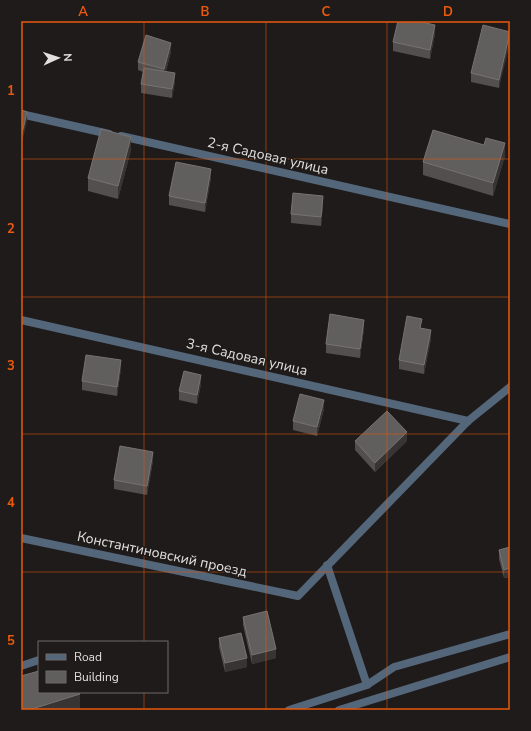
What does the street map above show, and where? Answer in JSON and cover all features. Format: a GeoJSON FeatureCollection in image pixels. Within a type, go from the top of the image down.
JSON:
{"type":"FeatureCollection","features":[{"type":"Feature","properties":{"kind":"street","name":"2-я Садовая улица"},"geometry":{"type":"LineString","coordinates":[[21,114],[510,224]]}},
{"type":"Feature","properties":{"kind":"street","name":"3-я Садовая улица"},"geometry":{"type":"LineString","coordinates":[[21,320],[468,420]]}},
{"type":"Feature","properties":{"kind":"street"},"geometry":{"type":"LineString","coordinates":[[367,685],[327,565],[468,420],[510,388]]}},
{"type":"Feature","properties":{"kind":"street","name":"Константиновский проезд"},"geometry":{"type":"LineString","coordinates":[[21,538],[298,596],[327,565]]}},
{"type":"Feature","properties":{"kind":"street"},"geometry":{"type":"LineString","coordinates":[[289,710],[367,685],[394,667],[510,634]]}},
{"type":"Feature","properties":{"kind":"street"},"geometry":{"type":"LineString","coordinates":[[338,710],[350,708],[510,657]]}},
{"type":"Feature","properties":{"kind":"street"},"geometry":{"type":"LineString","coordinates":[[21,666],[38,660]]}},
{"type":"Feature","properties":{"kind":"building"},"geometry":{"type":"Polygon","coordinates":[[[398,21],[417,21],[435,25],[430,50],[393,42],[398,21]]]}},
{"type":"Feature","properties":{"kind":"building"},"geometry":{"type":"Polygon","coordinates":[[[483,25],[510,32],[499,80],[471,73],[483,25]]]}},
{"type":"Feature","properties":{"kind":"building"},"geometry":{"type":"Polygon","coordinates":[[[146,35],[171,43],[164,69],[138,62],[146,35]]]}},
{"type":"Feature","properties":{"kind":"building"},"geometry":{"type":"Polygon","coordinates":[[[144,68],[175,73],[172,89],[141,84],[144,68]]]}},
{"type":"Feature","properties":{"kind":"building"},"geometry":{"type":"Polygon","coordinates":[[[21,110],[27,112],[21,138],[21,110]]]}},
{"type":"Feature","properties":{"kind":"building"},"geometry":{"type":"Polygon","coordinates":[[[101,129],[131,137],[118,186],[88,178],[101,129]]]}},
{"type":"Feature","properties":{"kind":"building"},"geometry":{"type":"Polygon","coordinates":[[[433,130],[484,145],[486,138],[505,143],[493,183],[423,162],[433,130]]]}},
{"type":"Feature","properties":{"kind":"building"},"geometry":{"type":"Polygon","coordinates":[[[176,162],[211,169],[205,203],[169,196],[176,162]]]}},
{"type":"Feature","properties":{"kind":"building"},"geometry":{"type":"Polygon","coordinates":[[[293,193],[323,196],[321,217],[291,214],[293,193]]]}},
{"type":"Feature","properties":{"kind":"building"},"geometry":{"type":"Polygon","coordinates":[[[330,314],[364,320],[360,349],[326,344],[330,314]]]}},
{"type":"Feature","properties":{"kind":"building"},"geometry":{"type":"Polygon","coordinates":[[[407,316],[422,319],[420,328],[431,330],[424,365],[399,360],[407,316]]]}},
{"type":"Feature","properties":{"kind":"building"},"geometry":{"type":"Polygon","coordinates":[[[86,355],[121,360],[117,387],[82,381],[86,355]]]}},
{"type":"Feature","properties":{"kind":"building"},"geometry":{"type":"Polygon","coordinates":[[[184,371],[201,375],[197,395],[179,391],[184,371]]]}},
{"type":"Feature","properties":{"kind":"building"},"geometry":{"type":"Polygon","coordinates":[[[300,394],[324,400],[317,427],[293,421],[300,394]]]}},
{"type":"Feature","properties":{"kind":"building"},"geometry":{"type":"Polygon","coordinates":[[[387,411],[407,432],[375,463],[355,441],[387,411]]]}},
{"type":"Feature","properties":{"kind":"building"},"geometry":{"type":"Polygon","coordinates":[[[120,446],[153,452],[147,486],[114,480],[120,446]]]}},
{"type":"Feature","properties":{"kind":"building"},"geometry":{"type":"Polygon","coordinates":[[[510,547],[510,568],[504,570],[499,550],[510,547]]]}},
{"type":"Feature","properties":{"kind":"building"},"geometry":{"type":"Polygon","coordinates":[[[267,611],[276,649],[252,655],[243,617],[267,611]]]}},
{"type":"Feature","properties":{"kind":"building"},"geometry":{"type":"Polygon","coordinates":[[[241,633],[247,658],[225,663],[219,638],[241,633]]]}},
{"type":"Feature","properties":{"kind":"building"},"geometry":{"type":"Polygon","coordinates":[[[38,671],[38,693],[80,694],[29,710],[21,710],[21,676],[38,671]]]}}]}
